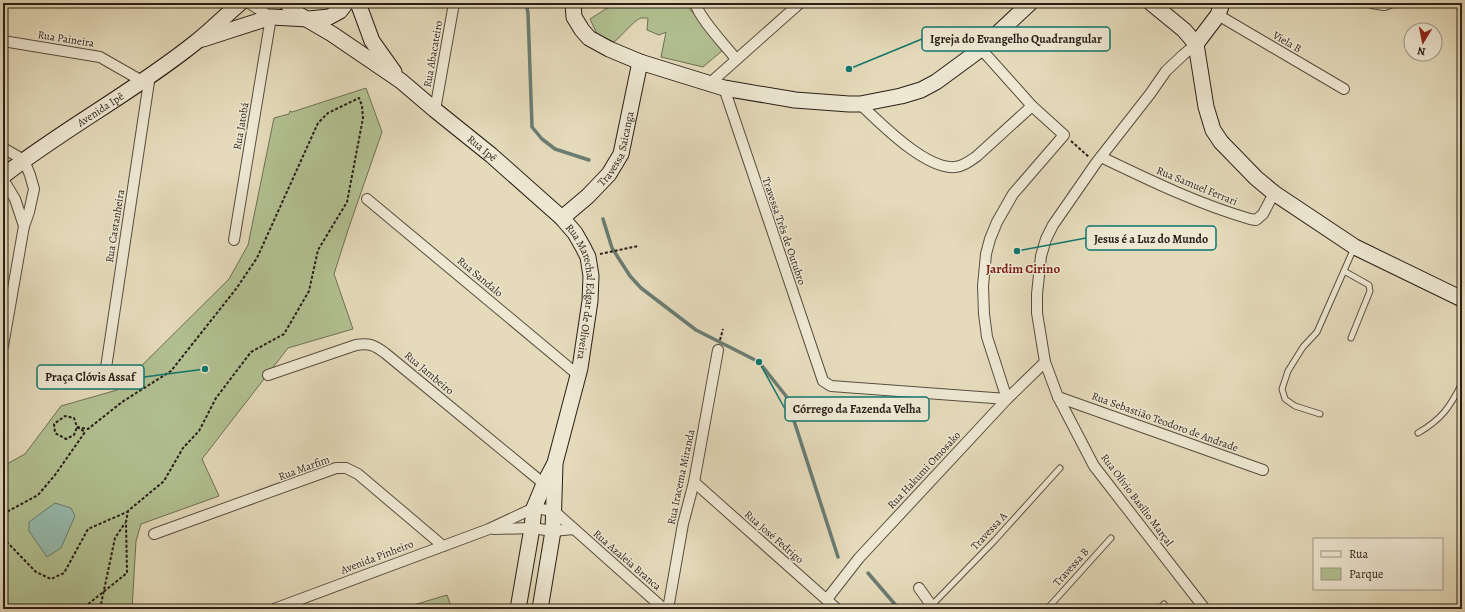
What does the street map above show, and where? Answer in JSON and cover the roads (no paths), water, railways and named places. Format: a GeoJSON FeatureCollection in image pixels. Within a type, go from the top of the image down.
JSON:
{"type":"FeatureCollection","features":[{"type":"Feature","properties":{"kind":"main road","name":"Avenida Ipê"},"geometry":{"type":"LineString","coordinates":[[3,176],[24,160],[197,42],[240,3]]}},
{"type":"Feature","properties":{"kind":"main road","name":"Rua Ipê"},"geometry":{"type":"LineString","coordinates":[[287,3],[296,13],[309,19],[401,81],[491,156],[562,218]]}},
{"type":"Feature","properties":{"kind":"main road","name":"Avenida Ipê"},"geometry":{"type":"LineString","coordinates":[[197,42],[271,17],[309,19],[329,17],[340,11],[346,3]]}},
{"type":"Feature","properties":{"kind":"main road","name":"Rua Ipê"},"geometry":{"type":"LineString","coordinates":[[358,3],[372,41],[401,81]]}},
{"type":"Feature","properties":{"kind":"main road"},"geometry":{"type":"LineString","coordinates":[[573,3],[574,17],[589,38],[609,49],[640,62],[717,86],[796,100],[849,104],[860,104],[900,96],[921,90],[936,82],[981,49],[1030,3]]}},
{"type":"Feature","properties":{"kind":"main road"},"geometry":{"type":"LineString","coordinates":[[1151,3],[1184,30],[1196,44],[1206,107],[1214,130],[1221,142],[1237,160],[1274,193],[1355,247],[1462,299]]}},
{"type":"Feature","properties":{"kind":"main road"},"geometry":{"type":"LineString","coordinates":[[1196,44],[1220,9]]}},
{"type":"Feature","properties":{"kind":"main road","name":"Travessa Saicanga"},"geometry":{"type":"LineString","coordinates":[[562,218],[588,196],[609,174],[621,154],[640,62]]}},
{"type":"Feature","properties":{"kind":"main road","name":"Rua Marechal Edgar de Oliveira"},"geometry":{"type":"LineString","coordinates":[[518,609],[534,508],[549,486],[578,375],[590,301],[591,276],[588,257],[575,233],[562,218]]}},
{"type":"Feature","properties":{"kind":"main road","name":"Rua Marechal Edgar de Oliveira"},"geometry":{"type":"LineString","coordinates":[[540,609],[553,531],[554,511],[549,486]]}},
{"type":"Feature","properties":{"kind":"street"},"geometry":{"type":"LineString","coordinates":[[249,3],[271,17]]}},
{"type":"Feature","properties":{"kind":"street","name":"Rua Abacateiro"},"geometry":{"type":"LineString","coordinates":[[436,110],[454,3]]}},
{"type":"Feature","properties":{"kind":"street"},"geometry":{"type":"LineString","coordinates":[[695,3],[696,7],[708,24],[736,60]]}},
{"type":"Feature","properties":{"kind":"street"},"geometry":{"type":"LineString","coordinates":[[717,86],[736,60],[800,3]]}},
{"type":"Feature","properties":{"kind":"street"},"geometry":{"type":"LineString","coordinates":[[1372,3],[1384,5],[1390,3]]}},
{"type":"Feature","properties":{"kind":"street","name":"Viela B"},"geometry":{"type":"LineString","coordinates":[[1220,9],[1344,89]]}},
{"type":"Feature","properties":{"kind":"street","name":"Rua Jatobá"},"geometry":{"type":"LineString","coordinates":[[234,240],[271,17]]}},
{"type":"Feature","properties":{"kind":"street","name":"Rua Paineira"},"geometry":{"type":"LineString","coordinates":[[3,41],[100,57],[146,78]]}},
{"type":"Feature","properties":{"kind":"street","name":"Rua Olívio Basílio Marçal"},"geometry":{"type":"LineString","coordinates":[[1196,44],[1183,54],[1166,72],[1099,160],[1053,225],[1046,239],[1037,277],[1037,312],[1045,362],[1058,397],[1094,466],[1205,609]]}},
{"type":"Feature","properties":{"kind":"street"},"geometry":{"type":"LineString","coordinates":[[981,49],[1032,106],[1064,135],[1013,194],[997,222],[986,254],[983,286],[987,337],[1006,399]]}},
{"type":"Feature","properties":{"kind":"street","name":"Rua Castanheira"},"geometry":{"type":"LineString","coordinates":[[104,381],[146,78]]}},
{"type":"Feature","properties":{"kind":"street","name":"Travessa Três de Outubro"},"geometry":{"type":"LineString","coordinates":[[717,86],[823,382],[831,386],[1006,399]]}},
{"type":"Feature","properties":{"kind":"street"},"geometry":{"type":"LineString","coordinates":[[860,104],[888,131],[914,150],[932,161],[944,166],[955,167],[967,164],[1032,106]]}},
{"type":"Feature","properties":{"kind":"street"},"geometry":{"type":"LineString","coordinates":[[3,148],[24,160],[34,190],[24,226],[3,346]]}},
{"type":"Feature","properties":{"kind":"street","name":"Rua Samuel Ferrari"},"geometry":{"type":"LineString","coordinates":[[1099,160],[1198,201],[1250,219],[1256,220],[1260,217],[1274,193]]}},
{"type":"Feature","properties":{"kind":"street"},"geometry":{"type":"LineString","coordinates":[[3,180],[15,199],[24,226]]}},
{"type":"Feature","properties":{"kind":"street","name":"Rua Sandalo"},"geometry":{"type":"LineString","coordinates":[[367,198],[578,375]]}},
{"type":"Feature","properties":{"kind":"street","name":"Rua Jambeiro"},"geometry":{"type":"LineString","coordinates":[[268,375],[356,345],[367,344],[376,346],[549,486]]}},
{"type":"Feature","properties":{"kind":"street","name":"Rua Iracema Miranda"},"geometry":{"type":"LineString","coordinates":[[668,609],[683,524],[694,482],[718,350]]}},
{"type":"Feature","properties":{"kind":"street","name":"Rua Hakumi Omosako"},"geometry":{"type":"LineString","coordinates":[[827,599],[859,558],[1006,399],[1045,362]]}},
{"type":"Feature","properties":{"kind":"street","name":"Rua Sebastião Teodoro de Andrade"},"geometry":{"type":"LineString","coordinates":[[1058,397],[1263,470]]}},
{"type":"Feature","properties":{"kind":"street","name":"Rua Marfim"},"geometry":{"type":"LineString","coordinates":[[154,534],[336,468],[346,468],[358,474],[443,546]]}},
{"type":"Feature","properties":{"kind":"street","name":"Rua José Fedrigo"},"geometry":{"type":"LineString","coordinates":[[694,482],[837,609]]}},
{"type":"Feature","properties":{"kind":"street"},"geometry":{"type":"LineString","coordinates":[[534,508],[554,511]]}},
{"type":"Feature","properties":{"kind":"street","name":"Avenida Pinheiro"},"geometry":{"type":"LineString","coordinates":[[274,609],[489,529],[534,508]]}},
{"type":"Feature","properties":{"kind":"street","name":"Rua Azaleia Branca"},"geometry":{"type":"LineString","coordinates":[[554,511],[664,609]]}},
{"type":"Feature","properties":{"kind":"street","name":"Avenida Pinheiro"},"geometry":{"type":"LineString","coordinates":[[489,529],[532,528],[553,531]]}},
{"type":"Feature","properties":{"kind":"street"},"geometry":{"type":"LineString","coordinates":[[553,531],[574,529]]}},
{"type":"Feature","properties":{"kind":"street"},"geometry":{"type":"LineString","coordinates":[[919,588],[933,607]]}},
{"type":"Feature","properties":{"kind":"lane"},"geometry":{"type":"LineString","coordinates":[[1320,414],[1295,406],[1285,399],[1282,390],[1288,371],[1303,346],[1317,332],[1355,247]]}},
{"type":"Feature","properties":{"kind":"lane"},"geometry":{"type":"LineString","coordinates":[[1344,271],[1364,281],[1369,285],[1370,291],[1351,338]]}},
{"type":"Feature","properties":{"kind":"lane"},"geometry":{"type":"LineString","coordinates":[[1418,433],[1432,425],[1445,413],[1455,398],[1462,383]]}},
{"type":"Feature","properties":{"kind":"lane","name":"Travessa A"},"geometry":{"type":"LineString","coordinates":[[933,607],[1060,468]]}},
{"type":"Feature","properties":{"kind":"lane","name":"Travessa B"},"geometry":{"type":"LineString","coordinates":[[1047,609],[1111,538]]}},
{"type":"Feature","properties":{"kind":"lane"},"geometry":{"type":"LineString","coordinates":[[1159,609],[1164,604]]}},
{"type":"Feature","properties":{"kind":"water"},"geometry":{"type":"Polygon","coordinates":[[[55,503],[71,508],[75,516],[61,548],[47,557],[29,531],[29,522],[55,503]]]}},
{"type":"Feature","properties":{"kind":"waterway"},"geometry":{"type":"LineString","coordinates":[[526,3],[528,13],[532,127],[542,139],[555,149],[589,160]]}},
{"type":"Feature","properties":{"kind":"waterway"},"geometry":{"type":"LineString","coordinates":[[603,219],[612,248],[630,276],[641,288],[696,330],[759,362],[786,396],[838,557]]}},
{"type":"Feature","properties":{"kind":"waterway"},"geometry":{"type":"LineString","coordinates":[[868,573],[899,609]]}},
{"type":"Feature","properties":{"kind":"place","name":"Igreja do Evangelho Quadrangular"},"geometry":{"type":"Point","coordinates":[849,69]}},
{"type":"Feature","properties":{"kind":"place","name":"Jesus é a Luz do Mundo"},"geometry":{"type":"Point","coordinates":[1017,251]}},
{"type":"Feature","properties":{"kind":"place","name":"Córrego da Fazenda Velha"},"geometry":{"type":"Point","coordinates":[759,362]}},
{"type":"Feature","properties":{"kind":"place","name":"Praça Clóvis Assaf"},"geometry":{"type":"Point","coordinates":[205,369]}},
{"type":"Feature","properties":{"kind":"district","name":"Jardim Cirino"},"geometry":{"type":"Point","coordinates":[1023,268]}}]}
